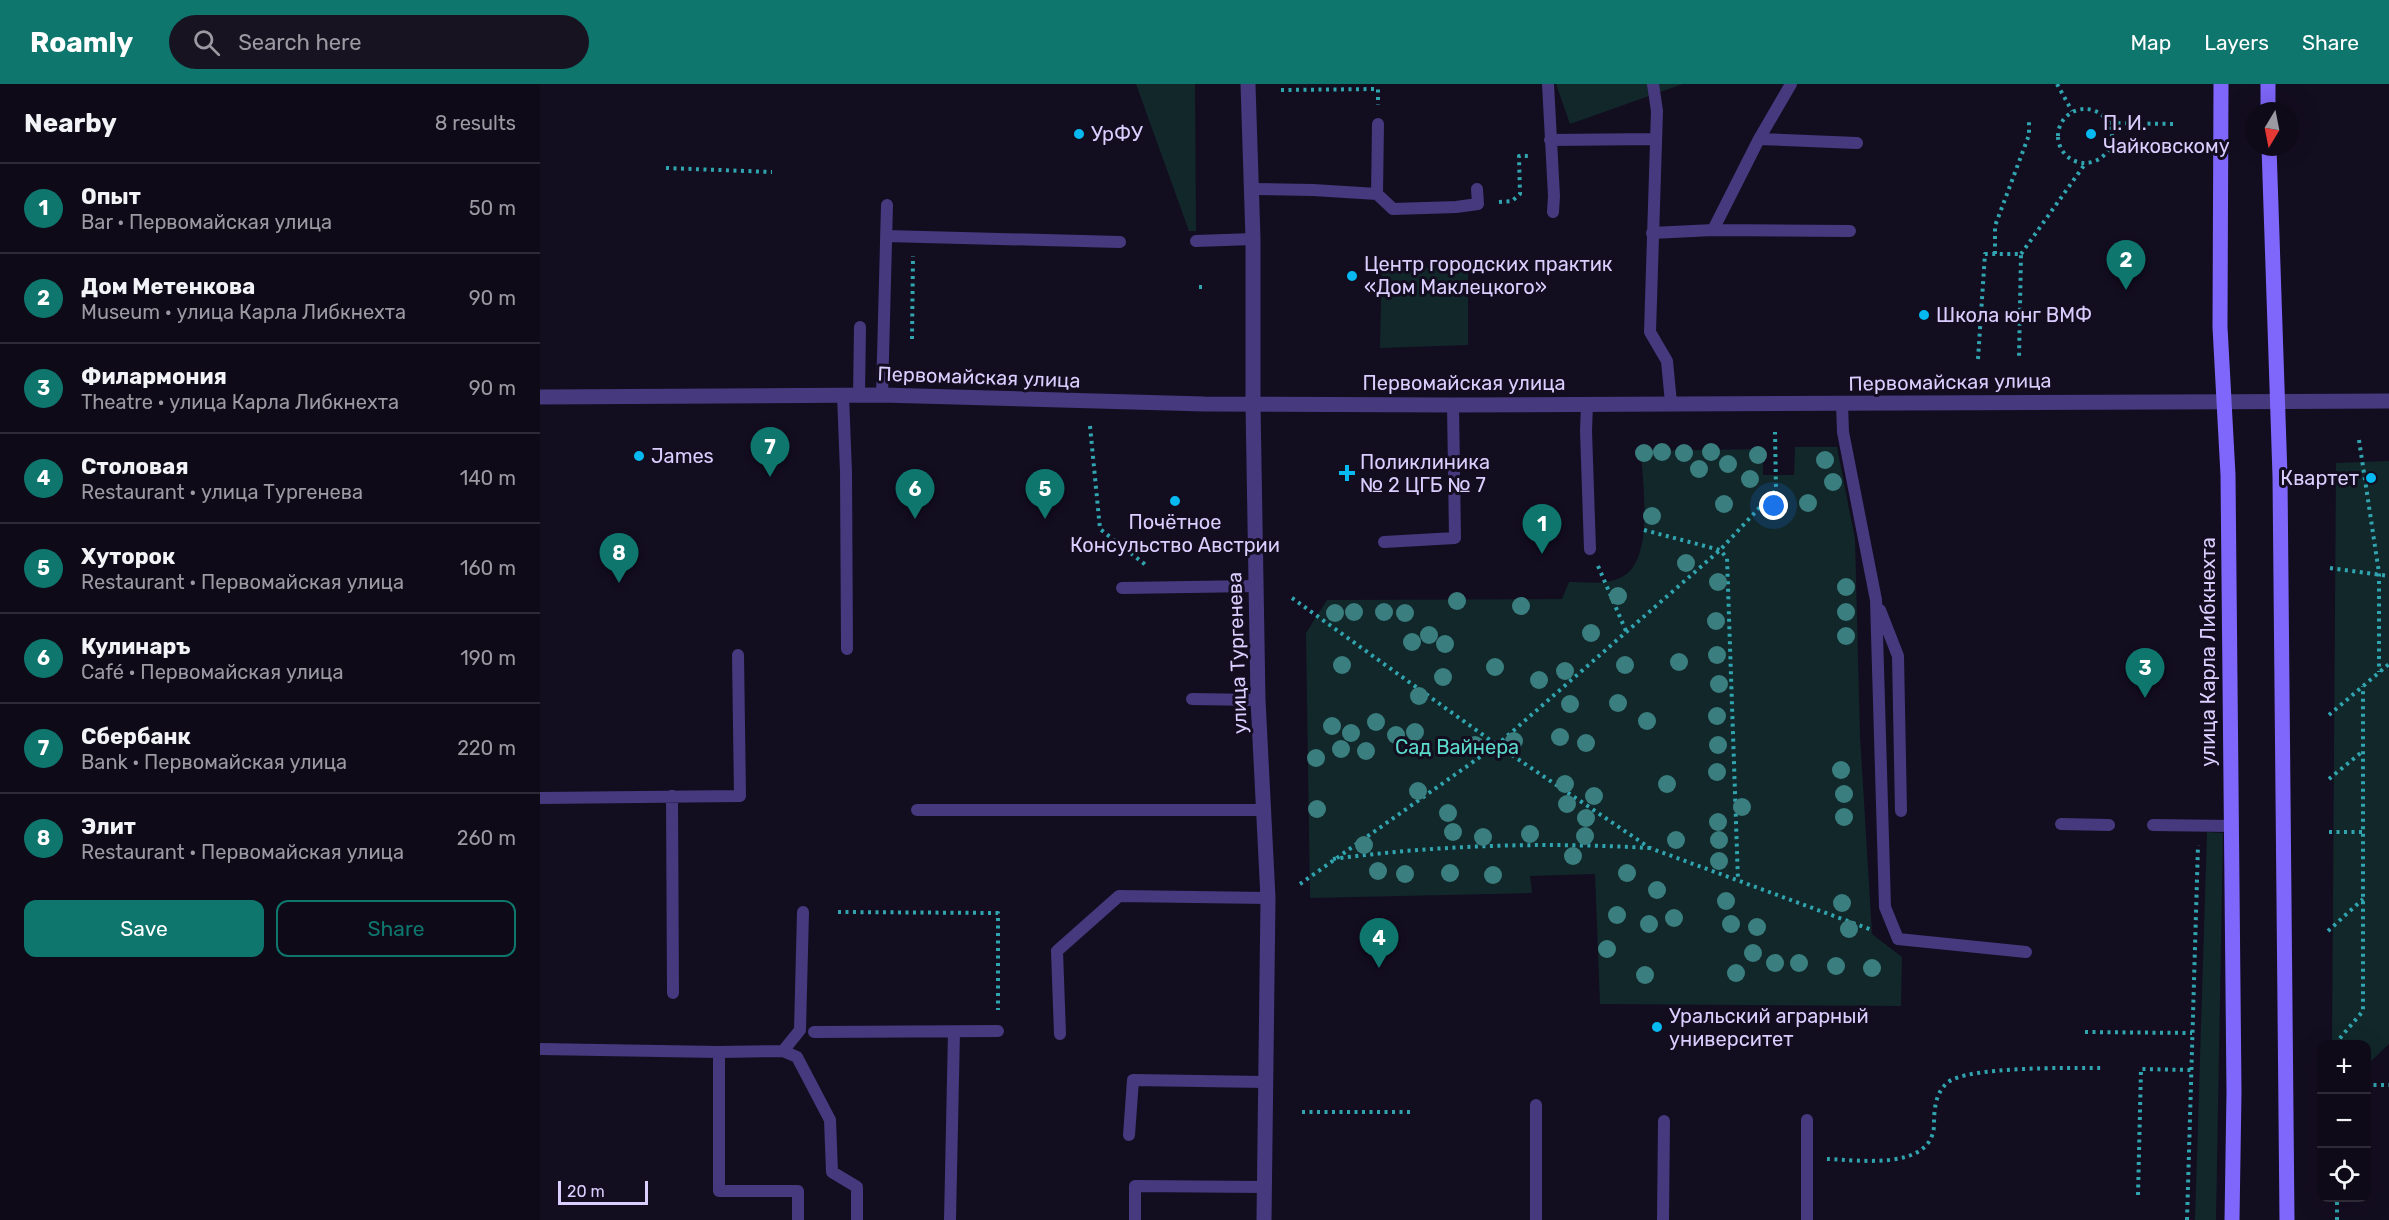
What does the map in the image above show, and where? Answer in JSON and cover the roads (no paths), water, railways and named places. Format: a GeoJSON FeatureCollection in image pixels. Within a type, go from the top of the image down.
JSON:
{"type":"FeatureCollection","features":[{"type":"Feature","properties":{"kind":"main road","name":"улица Карла Либкнехта"},"geometry":{"type":"LineString","coordinates":[[2221,84],[2220,327],[2228,475],[2234,1092],[2232,1220]]}},
{"type":"Feature","properties":{"kind":"main road"},"geometry":{"type":"LineString","coordinates":[[2268,84],[2268,102]]}},
{"type":"Feature","properties":{"kind":"main road"},"geometry":{"type":"LineString","coordinates":[[2269,156],[2279,401],[2287,1220]]}},
{"type":"Feature","properties":{"kind":"street","name":"улица Тургенева"},"geometry":{"type":"LineString","coordinates":[[1248,84],[1253,239],[1258,700],[1268,898],[1264,1220]]}},
{"type":"Feature","properties":{"kind":"street","name":"Первомайская улица"},"geometry":{"type":"LineString","coordinates":[[540,397],[882,395],[1253,404],[1453,405],[2389,401]]}},
{"type":"Feature","properties":{"kind":"lane"},"geometry":{"type":"LineString","coordinates":[[1548,84],[1553,212]]}},
{"type":"Feature","properties":{"kind":"lane"},"geometry":{"type":"LineString","coordinates":[[1653,84],[1657,111],[1650,332],[1667,361],[1671,403]]}},
{"type":"Feature","properties":{"kind":"lane"},"geometry":{"type":"LineString","coordinates":[[1713,230],[1759,139],[1791,84]]}},
{"type":"Feature","properties":{"kind":"lane"},"geometry":{"type":"LineString","coordinates":[[1377,194],[1378,124]]}},
{"type":"Feature","properties":{"kind":"lane"},"geometry":{"type":"LineString","coordinates":[[1550,140],[1656,139]]}},
{"type":"Feature","properties":{"kind":"lane"},"geometry":{"type":"LineString","coordinates":[[1759,139],[1857,143]]}},
{"type":"Feature","properties":{"kind":"lane"},"geometry":{"type":"LineString","coordinates":[[1251,189],[1377,194],[1393,209],[1478,204],[1477,189]]}},
{"type":"Feature","properties":{"kind":"lane"},"geometry":{"type":"LineString","coordinates":[[882,395],[887,205]]}},
{"type":"Feature","properties":{"kind":"lane"},"geometry":{"type":"LineString","coordinates":[[1652,233],[1713,230],[1850,231]]}},
{"type":"Feature","properties":{"kind":"lane"},"geometry":{"type":"LineString","coordinates":[[886,236],[1120,242]]}},
{"type":"Feature","properties":{"kind":"lane"},"geometry":{"type":"LineString","coordinates":[[1196,241],[1253,239]]}},
{"type":"Feature","properties":{"kind":"lane"},"geometry":{"type":"LineString","coordinates":[[859,395],[860,327]]}},
{"type":"Feature","properties":{"kind":"lane"},"geometry":{"type":"LineString","coordinates":[[843,395],[847,649]]}},
{"type":"Feature","properties":{"kind":"lane"},"geometry":{"type":"LineString","coordinates":[[1587,404],[1590,549]]}},
{"type":"Feature","properties":{"kind":"lane"},"geometry":{"type":"LineString","coordinates":[[1842,404],[1843,432],[1876,600],[1886,907],[1898,939],[2026,952]]}},
{"type":"Feature","properties":{"kind":"lane"},"geometry":{"type":"LineString","coordinates":[[1384,542],[1455,538],[1453,405]]}},
{"type":"Feature","properties":{"kind":"lane"},"geometry":{"type":"LineString","coordinates":[[1122,588],[1256,586]]}},
{"type":"Feature","properties":{"kind":"lane"},"geometry":{"type":"LineString","coordinates":[[1876,600],[1898,656],[1901,811]]}},
{"type":"Feature","properties":{"kind":"lane"},"geometry":{"type":"LineString","coordinates":[[540,798],[740,796],[738,655]]}},
{"type":"Feature","properties":{"kind":"lane"},"geometry":{"type":"LineString","coordinates":[[1192,699],[1258,700]]}},
{"type":"Feature","properties":{"kind":"lane"},"geometry":{"type":"LineString","coordinates":[[672,796],[674,993]]}},
{"type":"Feature","properties":{"kind":"lane"},"geometry":{"type":"LineString","coordinates":[[917,810],[1264,810]]}},
{"type":"Feature","properties":{"kind":"lane"},"geometry":{"type":"LineString","coordinates":[[2061,824],[2109,825]]}},
{"type":"Feature","properties":{"kind":"lane"},"geometry":{"type":"LineString","coordinates":[[2153,825],[2231,826]]}},
{"type":"Feature","properties":{"kind":"lane"},"geometry":{"type":"LineString","coordinates":[[1059,1034],[1057,951],[1119,896],[1268,898]]}},
{"type":"Feature","properties":{"kind":"lane"},"geometry":{"type":"LineString","coordinates":[[783,1051],[800,1030],[803,912]]}},
{"type":"Feature","properties":{"kind":"lane"},"geometry":{"type":"LineString","coordinates":[[814,1032],[998,1031]]}},
{"type":"Feature","properties":{"kind":"lane"},"geometry":{"type":"LineString","coordinates":[[950,1220],[954,1032]]}},
{"type":"Feature","properties":{"kind":"lane"},"geometry":{"type":"LineString","coordinates":[[540,1049],[783,1051],[797,1058],[830,1120],[832,1172],[857,1187],[857,1220]]}},
{"type":"Feature","properties":{"kind":"lane"},"geometry":{"type":"LineString","coordinates":[[719,1052],[719,1191],[798,1191],[798,1220]]}},
{"type":"Feature","properties":{"kind":"lane"},"geometry":{"type":"LineString","coordinates":[[1129,1135],[1133,1080],[1265,1082]]}},
{"type":"Feature","properties":{"kind":"lane"},"geometry":{"type":"LineString","coordinates":[[1536,1105],[1536,1220]]}},
{"type":"Feature","properties":{"kind":"lane"},"geometry":{"type":"LineString","coordinates":[[1807,1120],[1807,1220]]}},
{"type":"Feature","properties":{"kind":"lane"},"geometry":{"type":"LineString","coordinates":[[1663,1220],[1664,1121]]}},
{"type":"Feature","properties":{"kind":"lane"},"geometry":{"type":"LineString","coordinates":[[1135,1220],[1135,1186],[1263,1187]]}},
{"type":"Feature","properties":{"kind":"place","name":"УрФУ"},"geometry":{"type":"Point","coordinates":[1079,134]}},
{"type":"Feature","properties":{"kind":"place","name":"П. И. Чайковскому"},"geometry":{"type":"Point","coordinates":[2091,134]}},
{"type":"Feature","properties":{"kind":"place","name":"Центр городских практик «Дом Маклецкого»"},"geometry":{"type":"Point","coordinates":[1352,276]}},
{"type":"Feature","properties":{"kind":"place","name":"Дом Метенкова"},"geometry":{"type":"Point","coordinates":[2126,290]}},
{"type":"Feature","properties":{"kind":"place","name":"Школа юнг ВМФ"},"geometry":{"type":"Point","coordinates":[1924,315]}},
{"type":"Feature","properties":{"kind":"place","name":"James"},"geometry":{"type":"Point","coordinates":[639,456]}},
{"type":"Feature","properties":{"kind":"place","name":"Поликлиника № 2 ЦГБ № 7"},"geometry":{"type":"Point","coordinates":[1347,473]}},
{"type":"Feature","properties":{"kind":"place","name":"Сбербанк"},"geometry":{"type":"Point","coordinates":[770,477]}},
{"type":"Feature","properties":{"kind":"place","name":"Квартет"},"geometry":{"type":"Point","coordinates":[2371,478]}},
{"type":"Feature","properties":{"kind":"place","name":"Почётное Консульство Австрии"},"geometry":{"type":"Point","coordinates":[1175,501]}},
{"type":"Feature","properties":{"kind":"place","name":"Кулинаръ"},"geometry":{"type":"Point","coordinates":[915,519]}},
{"type":"Feature","properties":{"kind":"place","name":"Хуторок"},"geometry":{"type":"Point","coordinates":[1045,519]}},
{"type":"Feature","properties":{"kind":"place","name":"Опыт"},"geometry":{"type":"Point","coordinates":[1542,554]}},
{"type":"Feature","properties":{"kind":"place","name":"Элит"},"geometry":{"type":"Point","coordinates":[619,583]}},
{"type":"Feature","properties":{"kind":"place","name":"Филармония"},"geometry":{"type":"Point","coordinates":[2145,698]}},
{"type":"Feature","properties":{"kind":"place","name":"Столовая"},"geometry":{"type":"Point","coordinates":[1379,968]}},
{"type":"Feature","properties":{"kind":"place","name":"Уральский аграрный университет"},"geometry":{"type":"Point","coordinates":[1657,1027]}},
{"type":"Feature","properties":{"kind":"park label","name":"Сад Вайнера"},"geometry":{"type":"Point","coordinates":[1457,747]}}]}
